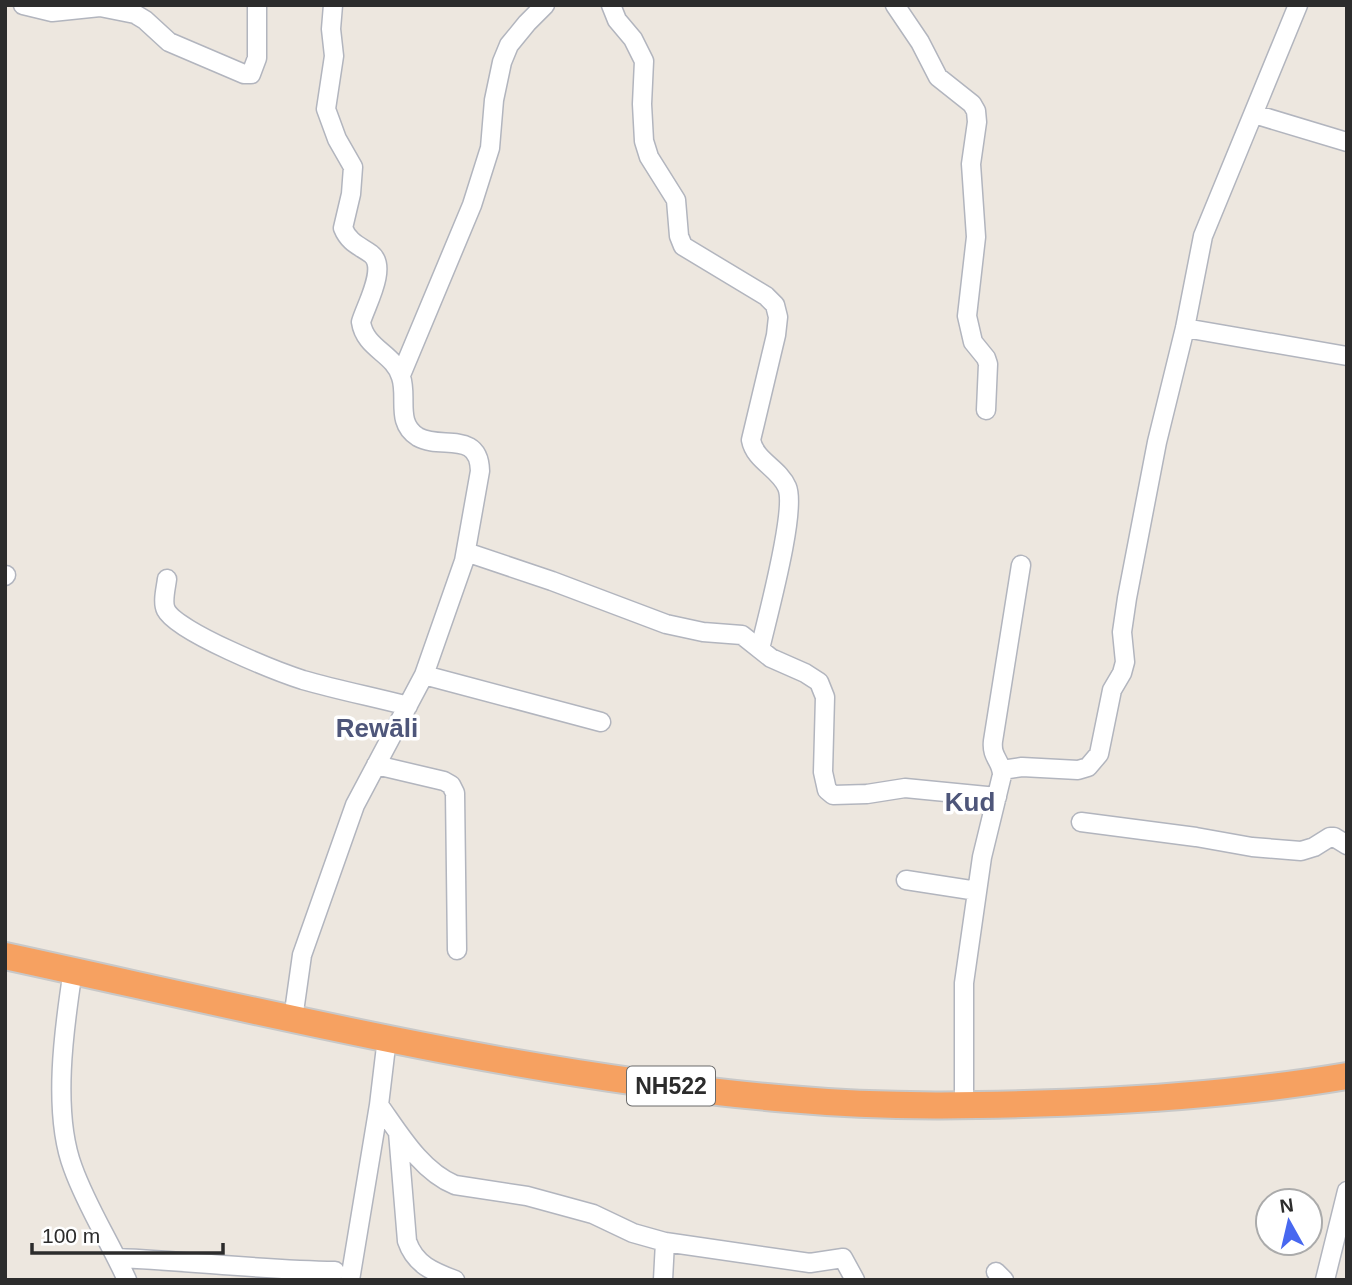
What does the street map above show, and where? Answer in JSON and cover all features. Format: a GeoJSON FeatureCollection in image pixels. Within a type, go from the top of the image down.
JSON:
{"type":"FeatureCollection","features":[{"type":"Feature","properties":{"kind":"highway","name":"NH522"},"geometry":{"type":"LineString","coordinates":[[5,956],[293,1019],[567,1071],[790,1099],[964,1105],[1156,1098],[1223,1093],[1347,1076]]}},
{"type":"Feature","properties":{"kind":"street"},"geometry":{"type":"LineString","coordinates":[[23,5],[52,12],[100,7],[135,14],[169,42],[244,74],[251,74],[257,58],[257,5]]}},
{"type":"Feature","properties":{"kind":"street"},"geometry":{"type":"LineString","coordinates":[[293,1019],[302,954],[355,805],[424,675],[466,552],[480,471],[480,461],[465,444],[432,441],[413,433],[405,423],[401,375],[392,360],[367,340],[362,328],[361,322],[376,281],[378,263],[373,255],[351,241],[343,228],[351,194],[353,167],[337,138],[326,109],[334,56],[331,30],[333,5]]}},
{"type":"Feature","properties":{"kind":"street"},"geometry":{"type":"LineString","coordinates":[[401,375],[471,205],[490,148],[494,100],[502,62],[509,45],[545,5]]}},
{"type":"Feature","properties":{"kind":"street"},"geometry":{"type":"LineString","coordinates":[[611,5],[644,61],[644,141],[649,157],[674,192],[679,236],[683,246],[775,304],[778,317],[776,335],[751,440],[757,455],[787,486],[790,511],[760,649]]}},
{"type":"Feature","properties":{"kind":"street"},"geometry":{"type":"LineString","coordinates":[[895,5],[920,42],[938,77],[972,104],[976,111],[971,164],[976,236],[967,316],[973,342],[988,364],[986,410]]}},
{"type":"Feature","properties":{"kind":"street"},"geometry":{"type":"LineString","coordinates":[[1002,770],[1022,767],[1078,770],[1088,767],[1098,754],[1112,690],[1125,662],[1122,632],[1127,598],[1157,442],[1185,328],[1203,236],[1298,5]]}},
{"type":"Feature","properties":{"kind":"street"},"geometry":{"type":"LineString","coordinates":[[1254,114],[1347,142]]}},
{"type":"Feature","properties":{"kind":"street"},"geometry":{"type":"LineString","coordinates":[[1185,328],[1347,356]]}},
{"type":"Feature","properties":{"kind":"street"},"geometry":{"type":"LineString","coordinates":[[466,552],[552,580],[666,624],[703,632],[742,635],[771,658],[819,682],[825,697],[823,772],[827,790],[833,795],[867,794],[905,788],[997,797]]}},
{"type":"Feature","properties":{"kind":"street"},"geometry":{"type":"LineString","coordinates":[[964,1105],[964,983],[982,857],[1002,770],[993,754],[993,741],[1021,565]]}},
{"type":"Feature","properties":{"kind":"street"},"geometry":{"type":"LineString","coordinates":[[167,579],[164,604],[166,610],[194,633],[302,680],[408,706]]}},
{"type":"Feature","properties":{"kind":"street"},"geometry":{"type":"LineString","coordinates":[[424,675],[601,722]]}},
{"type":"Feature","properties":{"kind":"street"},"geometry":{"type":"LineString","coordinates":[[376,765],[443,781],[451,785],[455,793],[457,950]]}},
{"type":"Feature","properties":{"kind":"street"},"geometry":{"type":"LineString","coordinates":[[1081,822],[1196,837],[1252,848],[1301,851],[1330,837],[1347,845]]}},
{"type":"Feature","properties":{"kind":"street"},"geometry":{"type":"LineString","coordinates":[[906,880],[977,891]]}},
{"type":"Feature","properties":{"kind":"street"},"geometry":{"type":"LineString","coordinates":[[73,970],[63,1044],[62,1095],[66,1140],[71,1166],[84,1196],[127,1280]]}},
{"type":"Feature","properties":{"kind":"street"},"geometry":{"type":"LineString","coordinates":[[117,1258],[192,1261],[337,1277],[354,1255],[379,1105],[387,1038]]}},
{"type":"Feature","properties":{"kind":"street"},"geometry":{"type":"LineString","coordinates":[[379,1105],[424,1163],[444,1181],[527,1196],[593,1214],[633,1233],[665,1242],[810,1263],[844,1258],[855,1280]]}},
{"type":"Feature","properties":{"kind":"street"},"geometry":{"type":"LineString","coordinates":[[398,1132],[407,1241],[411,1252],[419,1262],[434,1272],[455,1280]]}},
{"type":"Feature","properties":{"kind":"street"},"geometry":{"type":"LineString","coordinates":[[1325,1280],[1347,1191]]}},
{"type":"Feature","properties":{"kind":"street"},"geometry":{"type":"LineString","coordinates":[[663,1280],[665,1242]]}},
{"type":"Feature","properties":{"kind":"district","name":"Rewāli"},"geometry":{"type":"Point","coordinates":[377,728]}},
{"type":"Feature","properties":{"kind":"district","name":"Kud"},"geometry":{"type":"Point","coordinates":[970,802]}}]}
